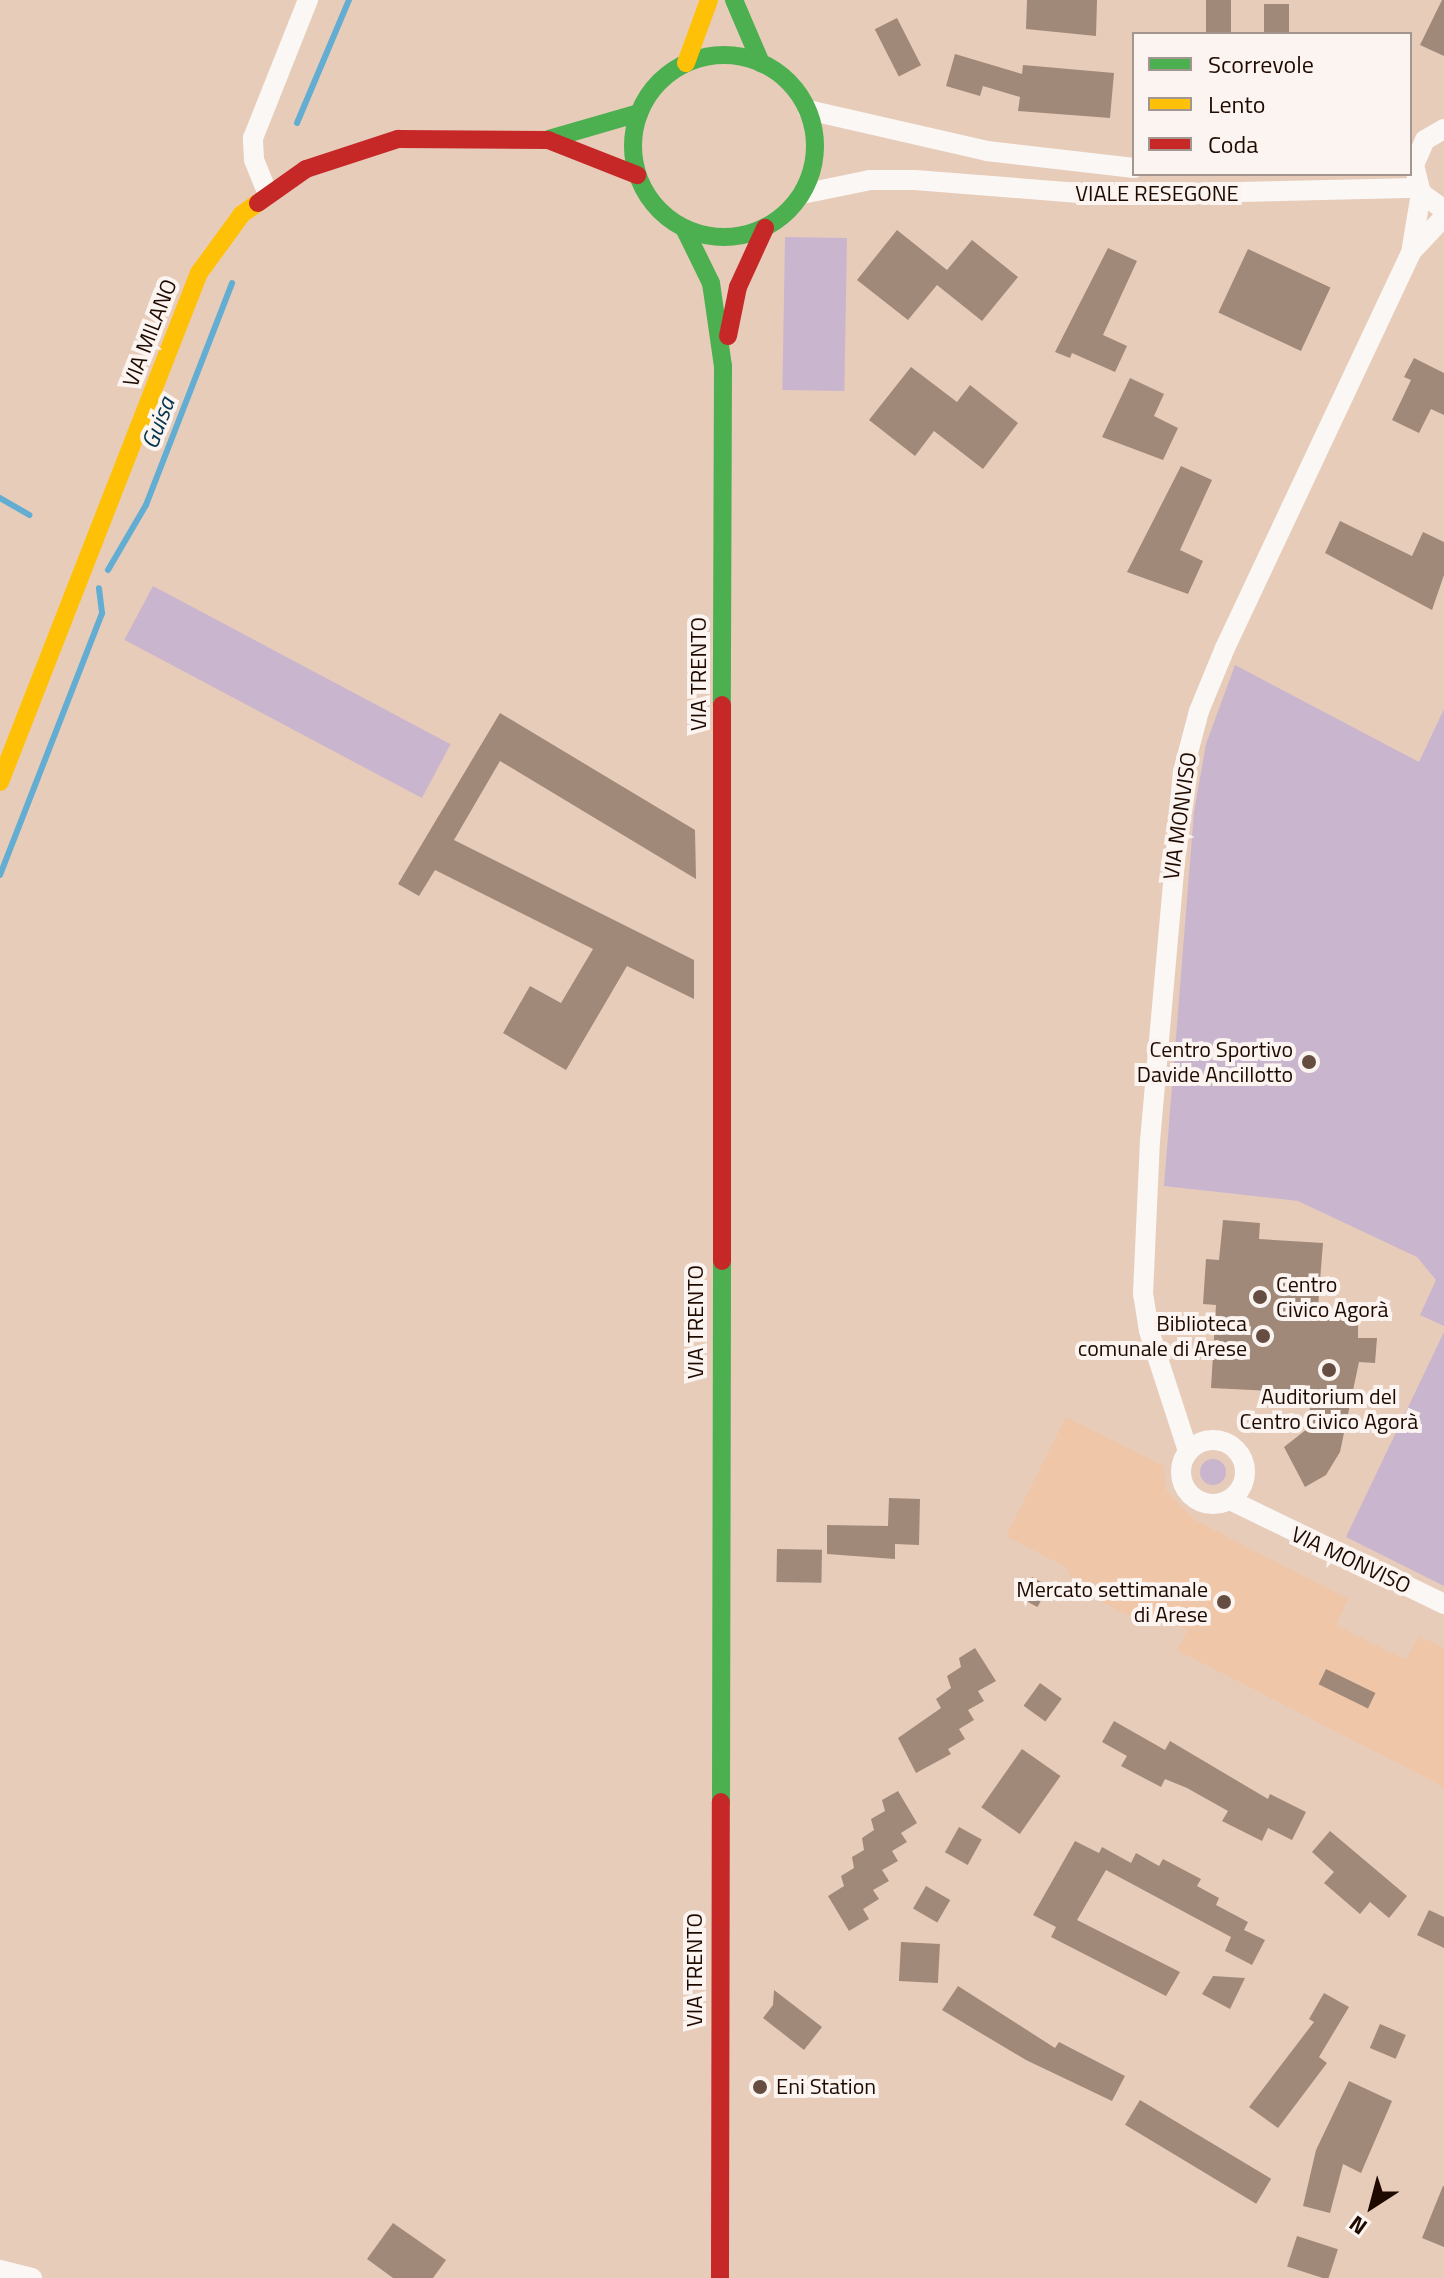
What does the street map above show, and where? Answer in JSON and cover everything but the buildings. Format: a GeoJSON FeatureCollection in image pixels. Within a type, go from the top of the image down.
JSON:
{"type":"FeatureCollection","features":[{"type":"Feature","properties":{"kind":"main road"},"geometry":{"type":"LineString","coordinates":[[686,63],[709,0]]}},
{"type":"Feature","properties":{"kind":"main road"},"geometry":{"type":"LineString","coordinates":[[734,0],[761,63]]}},
{"type":"Feature","properties":{"kind":"main road"},"geometry":{"type":"LineString","coordinates":[[724,55],[761,63],[783,77],[808,110],[815,152],[802,194],[765,228],[724,314],[685,230],[656,207],[637,175],[632,144],[639,113],[657,83],[686,63],[724,55]]}},
{"type":"Feature","properties":{"kind":"main road"},"geometry":{"type":"LineString","coordinates":[[548,140],[639,113]]}},
{"type":"Feature","properties":{"kind":"main road","name":"VIA MILANO"},"geometry":{"type":"LineString","coordinates":[[0,782],[199,273],[225,233],[267,192],[334,156],[382,142],[435,137],[548,140]]}},
{"type":"Feature","properties":{"kind":"main road"},"geometry":{"type":"LineString","coordinates":[[548,140],[602,157],[637,175]]}},
{"type":"Feature","properties":{"kind":"main road"},"geometry":{"type":"LineString","coordinates":[[685,230],[724,237],[765,228]]}},
{"type":"Feature","properties":{"kind":"main road","name":"VIA TRENTO"},"geometry":{"type":"LineString","coordinates":[[720,2278],[724,314]]}},
{"type":"Feature","properties":{"kind":"street"},"geometry":{"type":"LineString","coordinates":[[267,192],[254,159],[253,138],[308,0]]}},
{"type":"Feature","properties":{"kind":"street","name":"VIALE RESEGONE"},"geometry":{"type":"LineString","coordinates":[[808,110],[987,151],[1132,168]]}},
{"type":"Feature","properties":{"kind":"street"},"geometry":{"type":"LineString","coordinates":[[1413,157],[1425,140],[1444,129]]}},
{"type":"Feature","properties":{"kind":"street","name":"VIA MONVISO"},"geometry":{"type":"LineString","coordinates":[[1194,1446],[1179,1423],[1149,1331],[1143,1281],[1183,772],[1199,711],[1225,648],[1412,251],[1420,191],[1413,157]]}},
{"type":"Feature","properties":{"kind":"street","name":"VIALE RESEGONE"},"geometry":{"type":"LineString","coordinates":[[802,194],[870,180],[915,180],[1104,195],[1420,191]]}},
{"type":"Feature","properties":{"kind":"street"},"geometry":{"type":"LineString","coordinates":[[1420,191],[1444,210]]}},
{"type":"Feature","properties":{"kind":"street","name":"VIA MONVISO"},"geometry":{"type":"LineString","coordinates":[[1412,251],[1444,217]]}},
{"type":"Feature","properties":{"kind":"street"},"geometry":{"type":"LineString","coordinates":[[1220,1440],[1237,1450],[1245,1469],[1235,1494],[1213,1504],[1189,1494],[1180,1473],[1194,1446],[1220,1440]]}},
{"type":"Feature","properties":{"kind":"street","name":"VIA MONVISO"},"geometry":{"type":"LineString","coordinates":[[1235,1494],[1258,1516],[1444,1604]]}},
{"type":"Feature","properties":{"kind":"street"},"geometry":{"type":"LineString","coordinates":[[1,2278],[0,2271],[32,2278]]}},
{"type":"Feature","properties":{"kind":"shaded area"},"geometry":{"type":"Polygon","coordinates":[[[785,237],[847,238],[844,391],[782,390],[785,237]]]}},
{"type":"Feature","properties":{"kind":"shaded area"},"geometry":{"type":"Polygon","coordinates":[[[153,586],[451,744],[422,798],[124,640],[153,586]]]}},
{"type":"Feature","properties":{"kind":"shaded area","name":"Centro Sportivo Davide Ancillotto"},"geometry":{"type":"Polygon","coordinates":[[[1235,665],[1419,762],[1444,709],[1444,1326],[1420,1315],[1436,1280],[1417,1257],[1298,1201],[1164,1186],[1194,812],[1206,744],[1235,665]]]}},
{"type":"Feature","properties":{"kind":"shaded area"},"geometry":{"type":"Polygon","coordinates":[[[1444,1332],[1444,1586],[1346,1537],[1444,1332]]]}},
{"type":"Feature","properties":{"kind":"shaded area","name":"Mercato settimanale di Arese"},"geometry":{"type":"Polygon","coordinates":[[[1066,1417],[1164,1466],[1166,1490],[1195,1520],[1348,1599],[1336,1625],[1406,1660],[1419,1636],[1444,1648],[1444,1787],[1177,1650],[1188,1630],[1173,1623],[1171,1612],[1153,1612],[1138,1605],[1132,1617],[1075,1588],[1066,1567],[1006,1536],[1066,1417]]]}},
{"type":"Feature","properties":{"kind":"shaded area"},"geometry":{"type":"Polygon","coordinates":[[[1213,1459],[1222,1463],[1226,1472],[1222,1481],[1213,1485],[1204,1481],[1200,1472],[1204,1463],[1213,1459]]]}},
{"type":"Feature","properties":{"kind":"waterway","name":"Guisa"},"geometry":{"type":"LineString","coordinates":[[297,123],[349,0]]}},
{"type":"Feature","properties":{"kind":"waterway","name":"Guisa"},"geometry":{"type":"LineString","coordinates":[[108,570],[146,505],[232,283]]}},
{"type":"Feature","properties":{"kind":"waterway"},"geometry":{"type":"LineString","coordinates":[[0,498],[30,515]]}},
{"type":"Feature","properties":{"kind":"waterway","name":"Guisa"},"geometry":{"type":"LineString","coordinates":[[0,875],[102,613],[99,588]]}},
{"type":"Feature","properties":{"kind":"traffic: fast"},"geometry":{"type":"LineString","coordinates":[[734,0],[761,63]]}},
{"type":"Feature","properties":{"kind":"traffic: fast"},"geometry":{"type":"LineString","coordinates":[[724,55],[742,56],[759,62],[789,81],[808,111],[814,128],[815,146],[814,164],[808,181],[789,211],[759,230],[742,236],[724,237],[706,236],[689,230],[659,211],[640,181],[634,164],[633,146],[634,128],[640,111],[659,81],[689,62],[706,56],[724,55]]}},
{"type":"Feature","properties":{"kind":"traffic: fast"},"geometry":{"type":"LineString","coordinates":[[549,139],[639,113]]}},
{"type":"Feature","properties":{"kind":"traffic: fast"},"geometry":{"type":"LineString","coordinates":[[685,230],[711,283],[723,366],[722,705]]}},
{"type":"Feature","properties":{"kind":"traffic: fast"},"geometry":{"type":"LineString","coordinates":[[721,1802],[722,1261]]}},
{"type":"Feature","properties":{"kind":"traffic: slow"},"geometry":{"type":"LineString","coordinates":[[686,63],[709,0]]}},
{"type":"Feature","properties":{"kind":"traffic: slow"},"geometry":{"type":"LineString","coordinates":[[0,782],[199,273],[242,214],[258,203]]}},
{"type":"Feature","properties":{"kind":"traffic: jam"},"geometry":{"type":"LineString","coordinates":[[258,203],[306,169],[398,139],[548,140],[637,175]]}},
{"type":"Feature","properties":{"kind":"traffic: jam"},"geometry":{"type":"LineString","coordinates":[[728,336],[738,287],[765,228]]}},
{"type":"Feature","properties":{"kind":"traffic: jam"},"geometry":{"type":"LineString","coordinates":[[722,705],[722,1261]]}},
{"type":"Feature","properties":{"kind":"traffic: jam"},"geometry":{"type":"LineString","coordinates":[[720,2278],[721,1802]]}},
{"type":"Feature","properties":{"kind":"place","name":"Centro Sportivo Davide Ancillotto"},"geometry":{"type":"Point","coordinates":[1309,1062]}},
{"type":"Feature","properties":{"kind":"place","name":"Centro Civico Agorà"},"geometry":{"type":"Point","coordinates":[1260,1297]}},
{"type":"Feature","properties":{"kind":"place","name":"Biblioteca comunale di Arese"},"geometry":{"type":"Point","coordinates":[1263,1336]}},
{"type":"Feature","properties":{"kind":"place","name":"Auditorium del Centro Civico Agorà"},"geometry":{"type":"Point","coordinates":[1329,1370]}},
{"type":"Feature","properties":{"kind":"place","name":"Mercato settimanale di Arese"},"geometry":{"type":"Point","coordinates":[1224,1602]}},
{"type":"Feature","properties":{"kind":"place","name":"Eni Station"},"geometry":{"type":"Point","coordinates":[760,2087]}}]}
